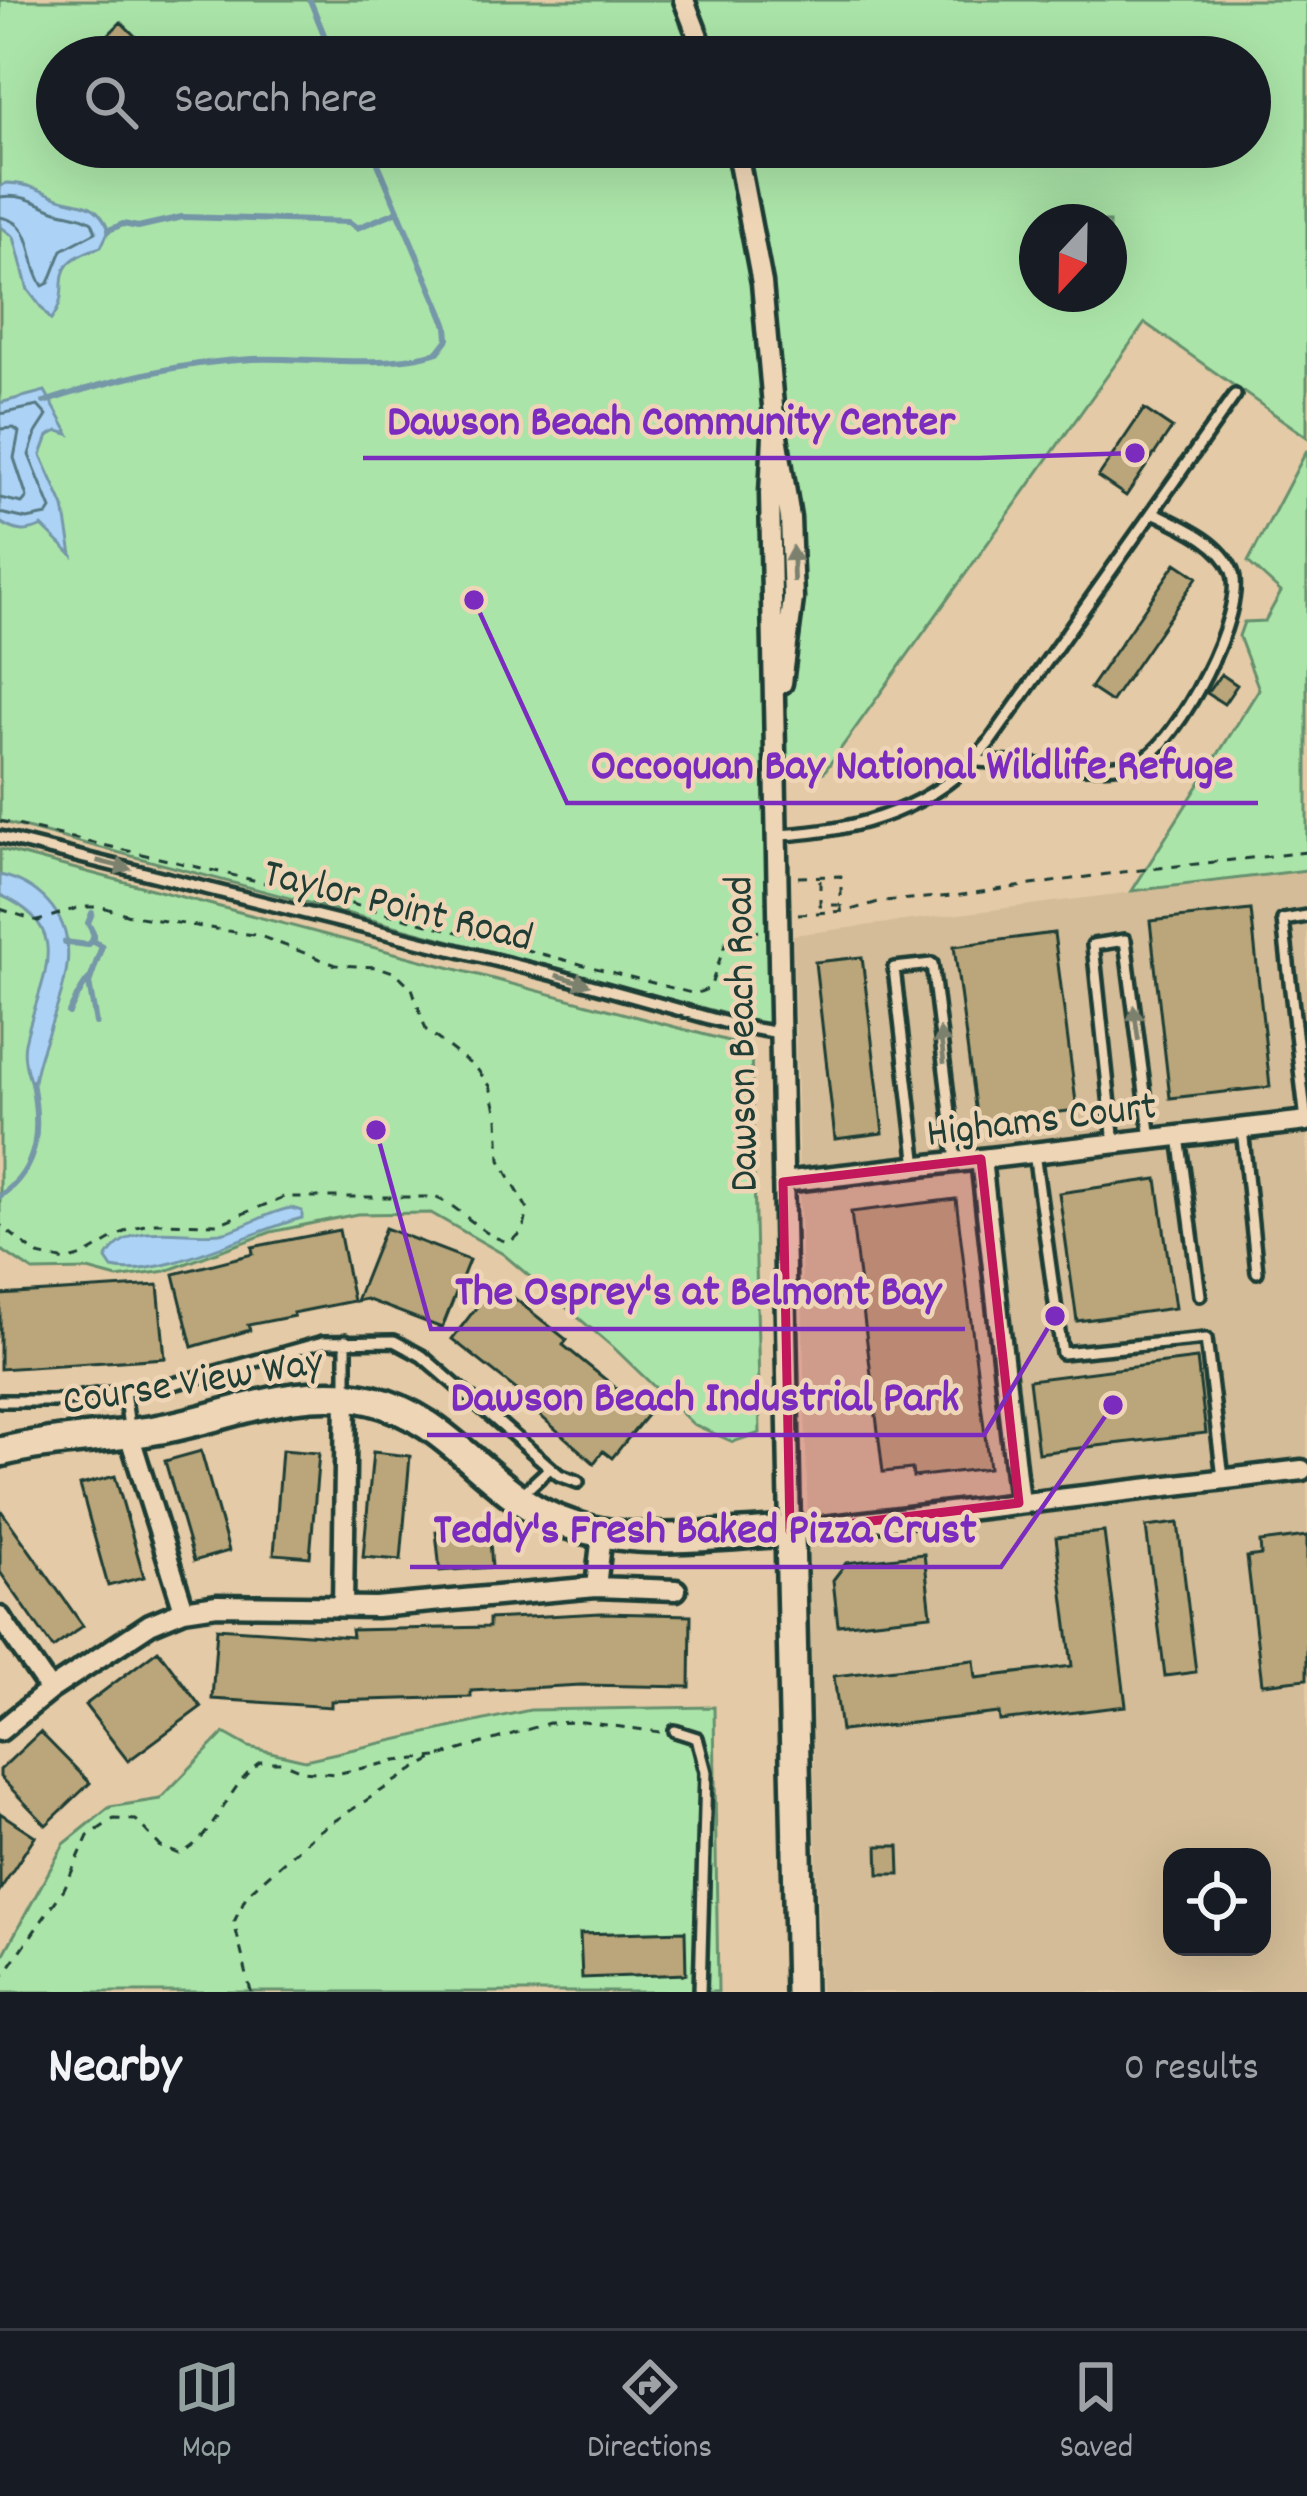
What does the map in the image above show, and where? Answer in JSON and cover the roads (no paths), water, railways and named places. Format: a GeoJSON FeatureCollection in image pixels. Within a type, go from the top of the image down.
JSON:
{"type":"FeatureCollection","features":[{"type":"Feature","properties":{"kind":"street"},"geometry":{"type":"LineString","coordinates":[[684,0],[698,36]]}},
{"type":"Feature","properties":{"kind":"street","name":"Dawson Beach Road"},"geometry":{"type":"LineString","coordinates":[[740,168],[762,283],[774,417],[790,518],[793,589],[777,722],[777,835],[800,1992]]}},
{"type":"Feature","properties":{"kind":"street","name":"Highams Court"},"geometry":{"type":"LineString","coordinates":[[783,1182],[1307,1121]]}},
{"type":"Feature","properties":{"kind":"street"},"geometry":{"type":"LineString","coordinates":[[981,1159],[1019,1503]]}},
{"type":"Feature","properties":{"kind":"street"},"geometry":{"type":"LineString","coordinates":[[343,1606],[346,1396]]}},
{"type":"Feature","properties":{"kind":"street","name":"Course View Way"},"geometry":{"type":"LineString","coordinates":[[0,1452],[129,1434],[281,1398],[346,1396],[420,1419],[518,1497],[561,1522],[602,1534],[655,1538],[790,1532]]}},
{"type":"Feature","properties":{"kind":"street"},"geometry":{"type":"LineString","coordinates":[[129,1434],[184,1610]]}},
{"type":"Feature","properties":{"kind":"street"},"geometry":{"type":"LineString","coordinates":[[790,1532],[1302,1470]]}},
{"type":"Feature","properties":{"kind":"street"},"geometry":{"type":"LineString","coordinates":[[596,1587],[602,1534]]}},
{"type":"Feature","properties":{"kind":"street"},"geometry":{"type":"LineString","coordinates":[[0,1731],[50,1690],[150,1624],[184,1610],[217,1605],[343,1606],[596,1587],[676,1590]]}},
{"type":"Feature","properties":{"kind":"street"},"geometry":{"type":"LineString","coordinates":[[0,1617],[50,1690]]}},
{"type":"Feature","properties":{"kind":"lane"},"geometry":{"type":"LineString","coordinates":[[777,835],[835,830],[889,814],[944,788],[975,761],[1235,395]]}},
{"type":"Feature","properties":{"kind":"lane"},"geometry":{"type":"LineString","coordinates":[[975,761],[1120,765],[1145,758],[1164,742],[1218,646],[1229,620],[1235,585],[1225,558],[1211,545],[1153,512]]}},
{"type":"Feature","properties":{"kind":"lane","name":"Taylor Point Road"},"geometry":{"type":"LineString","coordinates":[[0,837],[782,1034]]}},
{"type":"Feature","properties":{"kind":"lane"},"geometry":{"type":"LineString","coordinates":[[1307,916],[1283,920],[1307,1121]]}},
{"type":"Feature","properties":{"kind":"lane"},"geometry":{"type":"LineString","coordinates":[[1114,1144],[1094,945],[1125,940],[1151,1139]]}},
{"type":"Feature","properties":{"kind":"lane"},"geometry":{"type":"LineString","coordinates":[[916,1166],[894,968],[932,964],[956,1162]]}},
{"type":"Feature","properties":{"kind":"lane"},"geometry":{"type":"LineString","coordinates":[[1242,1129],[1257,1272]]}},
{"type":"Feature","properties":{"kind":"lane"},"geometry":{"type":"LineString","coordinates":[[1179,1136],[1200,1295]]}},
{"type":"Feature","properties":{"kind":"lane"},"geometry":{"type":"LineString","coordinates":[[1034,1153],[1062,1353],[1205,1339],[1223,1479]]}},
{"type":"Feature","properties":{"kind":"lane"},"geometry":{"type":"LineString","coordinates":[[346,1340],[346,1396]]}},
{"type":"Feature","properties":{"kind":"lane"},"geometry":{"type":"LineString","coordinates":[[0,1401],[53,1401],[170,1385],[323,1342],[394,1341],[422,1356],[550,1468],[578,1483]]}},
{"type":"Feature","properties":{"kind":"lane"},"geometry":{"type":"LineString","coordinates":[[124,1391],[129,1434]]}},
{"type":"Feature","properties":{"kind":"lane"},"geometry":{"type":"LineString","coordinates":[[518,1497],[550,1468]]}},
{"type":"Feature","properties":{"kind":"lane"},"geometry":{"type":"LineString","coordinates":[[675,1731],[697,1738],[706,1772],[700,1992]]}},
{"type":"Feature","properties":{"kind":"water"},"geometry":{"type":"Polygon","coordinates":[[[6,183],[92,208],[109,230],[101,247],[82,254],[65,269],[51,320],[28,290],[14,237],[0,226],[0,187],[6,183]]]}},
{"type":"Feature","properties":{"kind":"water"},"geometry":{"type":"Polygon","coordinates":[[[45,391],[69,434],[58,431],[48,436],[41,455],[64,507],[72,555],[42,526],[21,531],[0,522],[0,403],[45,391]]]}},
{"type":"Feature","properties":{"kind":"water"},"geometry":{"type":"Polygon","coordinates":[[[0,875],[26,885],[48,902],[62,923],[67,946],[67,970],[33,1090],[24,1049],[47,960],[46,941],[25,909],[0,895],[0,875]]]}},
{"type":"Feature","properties":{"kind":"water"},"geometry":{"type":"Polygon","coordinates":[[[291,1208],[302,1211],[302,1218],[179,1261],[132,1270],[112,1268],[106,1259],[116,1246],[142,1234],[220,1233],[291,1208]]]}},
{"type":"Feature","properties":{"kind":"waterway"},"geometry":{"type":"LineString","coordinates":[[310,0],[325,36]]}},
{"type":"Feature","properties":{"kind":"waterway"},"geometry":{"type":"LineString","coordinates":[[44,402],[200,364],[253,359],[396,360],[438,352],[448,339],[447,326],[380,168]]}},
{"type":"Feature","properties":{"kind":"waterway"},"geometry":{"type":"LineString","coordinates":[[109,230],[182,217],[349,222],[357,228],[396,212]]}},
{"type":"Feature","properties":{"kind":"waterway"},"geometry":{"type":"LineString","coordinates":[[92,913],[88,923],[92,941]]}},
{"type":"Feature","properties":{"kind":"waterway"},"geometry":{"type":"LineString","coordinates":[[65,942],[88,945],[92,941],[102,946],[89,983],[96,1023]]}},
{"type":"Feature","properties":{"kind":"waterway"},"geometry":{"type":"LineString","coordinates":[[69,1013],[90,978]]}},
{"type":"Feature","properties":{"kind":"waterway"},"geometry":{"type":"LineString","coordinates":[[0,1196],[23,1173],[34,1145],[32,1082]]}},
{"type":"Feature","properties":{"kind":"place","name":"Dawson Beach Community Center"},"geometry":{"type":"Point","coordinates":[1135,453]}},
{"type":"Feature","properties":{"kind":"place","name":"Occoquan Bay National Wildlife Refuge"},"geometry":{"type":"Point","coordinates":[474,600]}},
{"type":"Feature","properties":{"kind":"place","name":"The Osprey's at Belmont Bay"},"geometry":{"type":"Point","coordinates":[376,1130]}},
{"type":"Feature","properties":{"kind":"place","name":"Dawson Beach Industrial Park"},"geometry":{"type":"Point","coordinates":[1055,1316]}},
{"type":"Feature","properties":{"kind":"place","name":"Teddy's Fresh Baked Pizza Crust"},"geometry":{"type":"Point","coordinates":[1113,1405]}}]}
